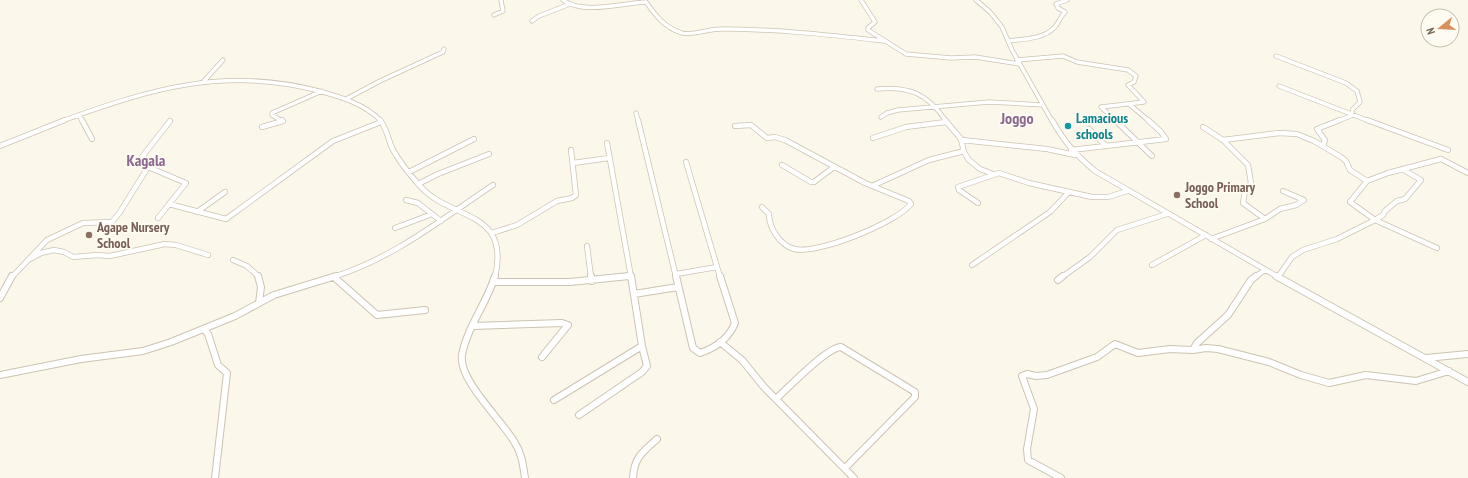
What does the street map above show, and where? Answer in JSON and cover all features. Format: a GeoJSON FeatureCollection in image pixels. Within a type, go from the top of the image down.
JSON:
{"type":"FeatureCollection","features":[{"type":"Feature","properties":{"kind":"street"},"geometry":{"type":"LineString","coordinates":[[494,15],[503,11],[501,0]]}},
{"type":"Feature","properties":{"kind":"street"},"geometry":{"type":"LineString","coordinates":[[563,0],[565,3],[593,8],[646,2],[657,18],[665,25],[687,34],[719,29],[792,31],[885,41]]}},
{"type":"Feature","properties":{"kind":"street"},"geometry":{"type":"LineString","coordinates":[[862,0],[876,22],[868,28],[868,30],[902,52],[912,55],[951,58],[975,57],[1018,62],[1040,57],[1050,58],[1063,56],[1074,61],[1132,72],[1136,76],[1134,82],[1128,85],[1144,102],[1101,107],[1152,156]]}},
{"type":"Feature","properties":{"kind":"street"},"geometry":{"type":"LineString","coordinates":[[976,0],[988,8],[993,14],[1009,41],[1018,62],[1071,150],[1095,171],[1127,191],[1278,277],[1468,382]]}},
{"type":"Feature","properties":{"kind":"street"},"geometry":{"type":"LineString","coordinates":[[1009,41],[1038,36],[1051,30],[1058,22],[1061,15],[1065,12],[1058,8],[1056,4],[1067,0]]}},
{"type":"Feature","properties":{"kind":"street"},"geometry":{"type":"LineString","coordinates":[[532,21],[539,16],[570,4]]}},
{"type":"Feature","properties":{"kind":"street"},"geometry":{"type":"LineString","coordinates":[[348,98],[380,81],[443,52],[444,49]]}},
{"type":"Feature","properties":{"kind":"street"},"geometry":{"type":"LineString","coordinates":[[1276,56],[1311,69],[1354,88],[1359,95],[1360,102],[1353,109],[1352,114],[1339,122],[1317,128],[1324,140],[1323,146]]}},
{"type":"Feature","properties":{"kind":"street"},"geometry":{"type":"LineString","coordinates":[[204,81],[224,60]]}},
{"type":"Feature","properties":{"kind":"street"},"geometry":{"type":"LineString","coordinates":[[0,146],[80,115],[148,92],[178,84],[204,81],[258,79],[322,91],[348,98],[377,117],[382,122],[388,131],[393,149],[418,184],[432,196],[480,222],[492,233],[500,255],[493,282],[463,348],[462,369],[517,447],[522,456],[524,478]]}},
{"type":"Feature","properties":{"kind":"street"},"geometry":{"type":"LineString","coordinates":[[1279,86],[1418,141],[1448,150]]}},
{"type":"Feature","properties":{"kind":"street"},"geometry":{"type":"LineString","coordinates":[[877,89],[891,87],[905,89],[920,95],[935,106],[946,122],[962,140],[964,151],[976,166],[986,172],[1004,174],[1029,182],[1100,198],[1127,191]]}},
{"type":"Feature","properties":{"kind":"street"},"geometry":{"type":"LineString","coordinates":[[262,127],[283,121],[272,115],[272,113],[322,91]]}},
{"type":"Feature","properties":{"kind":"street"},"geometry":{"type":"LineString","coordinates":[[881,117],[893,111],[989,102],[1043,105]]}},
{"type":"Feature","properties":{"kind":"street"},"geometry":{"type":"LineString","coordinates":[[1071,150],[1166,139],[1161,132],[1129,104]]}},
{"type":"Feature","properties":{"kind":"street"},"geometry":{"type":"LineString","coordinates":[[636,114],[693,348],[696,352],[704,352],[720,342],[733,329],[735,323],[686,162]]}},
{"type":"Feature","properties":{"kind":"street"},"geometry":{"type":"LineString","coordinates":[[80,115],[92,140]]}},
{"type":"Feature","properties":{"kind":"street"},"geometry":{"type":"LineString","coordinates":[[158,218],[186,183],[148,168],[138,162],[170,121]]}},
{"type":"Feature","properties":{"kind":"street"},"geometry":{"type":"LineString","coordinates":[[169,204],[221,219],[230,218],[333,141],[382,122]]}},
{"type":"Feature","properties":{"kind":"street"},"geometry":{"type":"LineString","coordinates":[[873,138],[906,127],[946,122]]}},
{"type":"Feature","properties":{"kind":"street"},"geometry":{"type":"LineString","coordinates":[[735,126],[751,125],[766,138],[775,137],[785,140],[834,167],[872,186],[906,200],[911,204],[902,212],[870,230],[838,243],[799,249],[785,245],[769,224],[769,214],[762,207]]}},
{"type":"Feature","properties":{"kind":"street"},"geometry":{"type":"LineString","coordinates":[[1203,127],[1223,140],[1248,165],[1251,183],[1245,191],[1243,203],[1265,219]]}},
{"type":"Feature","properties":{"kind":"street"},"geometry":{"type":"LineString","coordinates":[[1089,129],[1106,146]]}},
{"type":"Feature","properties":{"kind":"street"},"geometry":{"type":"LineString","coordinates":[[1223,140],[1240,140],[1266,135],[1295,134],[1309,139],[1342,157],[1354,173],[1367,181]]}},
{"type":"Feature","properties":{"kind":"street"},"geometry":{"type":"LineString","coordinates":[[409,172],[474,139]]}},
{"type":"Feature","properties":{"kind":"street"},"geometry":{"type":"LineString","coordinates":[[962,140],[1047,149],[1076,155]]}},
{"type":"Feature","properties":{"kind":"street"},"geometry":{"type":"LineString","coordinates":[[579,415],[631,380],[647,366],[642,346],[631,276],[606,143]]}},
{"type":"Feature","properties":{"kind":"street"},"geometry":{"type":"LineString","coordinates":[[492,233],[517,225],[557,201],[572,198],[576,195],[571,150]]}},
{"type":"Feature","properties":{"kind":"street"},"geometry":{"type":"LineString","coordinates":[[872,186],[929,160],[964,151]]}},
{"type":"Feature","properties":{"kind":"street"},"geometry":{"type":"LineString","coordinates":[[418,184],[438,174],[489,154]]}},
{"type":"Feature","properties":{"kind":"street"},"geometry":{"type":"LineString","coordinates":[[573,163],[609,158]]}},
{"type":"Feature","properties":{"kind":"street"},"geometry":{"type":"LineString","coordinates":[[1437,248],[1375,220],[1350,202],[1350,199],[1360,191],[1367,181],[1441,159],[1468,173]]}},
{"type":"Feature","properties":{"kind":"street"},"geometry":{"type":"LineString","coordinates":[[782,165],[811,182],[814,182],[834,167]]}},
{"type":"Feature","properties":{"kind":"street"},"geometry":{"type":"LineString","coordinates":[[0,298],[13,275],[47,240],[74,226],[91,222],[112,222],[148,168]]}},
{"type":"Feature","properties":{"kind":"street"},"geometry":{"type":"LineString","coordinates":[[1278,277],[1292,257],[1303,250],[1337,239],[1375,220],[1383,215],[1385,211],[1397,201],[1404,199],[1421,180],[1402,170]]}},
{"type":"Feature","properties":{"kind":"street"},"geometry":{"type":"LineString","coordinates":[[978,203],[959,190],[958,187],[995,174]]}},
{"type":"Feature","properties":{"kind":"street"},"geometry":{"type":"LineString","coordinates":[[0,375],[50,365],[143,351],[171,342],[235,316],[274,295],[334,277],[368,264],[398,248],[493,186]]}},
{"type":"Feature","properties":{"kind":"street"},"geometry":{"type":"LineString","coordinates":[[1211,239],[1272,217],[1278,210],[1294,206],[1304,200],[1283,191]]}},
{"type":"Feature","properties":{"kind":"street"},"geometry":{"type":"LineString","coordinates":[[198,212],[225,192]]}},
{"type":"Feature","properties":{"kind":"street"},"geometry":{"type":"LineString","coordinates":[[972,265],[1050,212],[1069,192]]}},
{"type":"Feature","properties":{"kind":"street"},"geometry":{"type":"LineString","coordinates":[[406,200],[418,203],[441,221]]}},
{"type":"Feature","properties":{"kind":"street"},"geometry":{"type":"LineString","coordinates":[[395,228],[432,214]]}},
{"type":"Feature","properties":{"kind":"street"},"geometry":{"type":"LineString","coordinates":[[1058,280],[1090,257],[1117,230],[1167,214]]}},
{"type":"Feature","properties":{"kind":"street"},"geometry":{"type":"LineString","coordinates":[[1152,265],[1206,235]]}},
{"type":"Feature","properties":{"kind":"street"},"geometry":{"type":"LineString","coordinates":[[27,260],[43,253],[59,250],[74,257],[109,256],[151,245],[164,244],[173,244],[197,252],[206,253],[208,255]]}},
{"type":"Feature","properties":{"kind":"street"},"geometry":{"type":"LineString","coordinates":[[587,246],[592,281]]}},
{"type":"Feature","properties":{"kind":"street"},"geometry":{"type":"LineString","coordinates":[[233,260],[250,267],[257,273],[262,288],[259,303]]}},
{"type":"Feature","properties":{"kind":"street"},"geometry":{"type":"LineString","coordinates":[[676,274],[717,267]]}},
{"type":"Feature","properties":{"kind":"street"},"geometry":{"type":"LineString","coordinates":[[1193,350],[1197,342],[1228,315],[1251,280],[1266,270]]}},
{"type":"Feature","properties":{"kind":"street"},"geometry":{"type":"LineString","coordinates":[[493,282],[520,283],[592,281],[631,276]]}},
{"type":"Feature","properties":{"kind":"street"},"geometry":{"type":"LineString","coordinates":[[334,277],[377,315],[425,310]]}},
{"type":"Feature","properties":{"kind":"street"},"geometry":{"type":"LineString","coordinates":[[634,294],[678,287]]}},
{"type":"Feature","properties":{"kind":"street"},"geometry":{"type":"LineString","coordinates":[[473,326],[562,323],[568,325],[542,357]]}},
{"type":"Feature","properties":{"kind":"street"},"geometry":{"type":"LineString","coordinates":[[204,329],[208,334],[218,365],[227,373],[215,478]]}},
{"type":"Feature","properties":{"kind":"street"},"geometry":{"type":"LineString","coordinates":[[720,342],[742,360],[776,399],[854,478]]}},
{"type":"Feature","properties":{"kind":"street"},"geometry":{"type":"LineString","coordinates":[[1061,478],[1028,460],[1027,449],[1034,408],[1022,376],[1027,374],[1036,376],[1047,375],[1096,356],[1115,344],[1138,353],[1170,349],[1218,349],[1269,362],[1301,375],[1329,383],[1366,375],[1416,380],[1449,371]]}},
{"type":"Feature","properties":{"kind":"street"},"geometry":{"type":"LineString","coordinates":[[554,400],[642,346]]}},
{"type":"Feature","properties":{"kind":"street"},"geometry":{"type":"LineString","coordinates":[[776,399],[816,362],[836,347],[841,347],[915,392],[915,397],[845,468]]}},
{"type":"Feature","properties":{"kind":"street"},"geometry":{"type":"LineString","coordinates":[[1425,358],[1468,354]]}},
{"type":"Feature","properties":{"kind":"street"},"geometry":{"type":"LineString","coordinates":[[633,478],[633,466],[637,458],[657,439]]}},
{"type":"Feature","properties":{"kind":"place","name":"Lamacious schools"},"geometry":{"type":"Point","coordinates":[1068,126]}},
{"type":"Feature","properties":{"kind":"place","name":"Joggo Primary School"},"geometry":{"type":"Point","coordinates":[1177,195]}},
{"type":"Feature","properties":{"kind":"place","name":"Agape Nursery School"},"geometry":{"type":"Point","coordinates":[89,235]}},
{"type":"Feature","properties":{"kind":"district","name":"Joggo"},"geometry":{"type":"Point","coordinates":[1017,118]}},
{"type":"Feature","properties":{"kind":"district","name":"Kagala"},"geometry":{"type":"Point","coordinates":[146,160]}}]}
